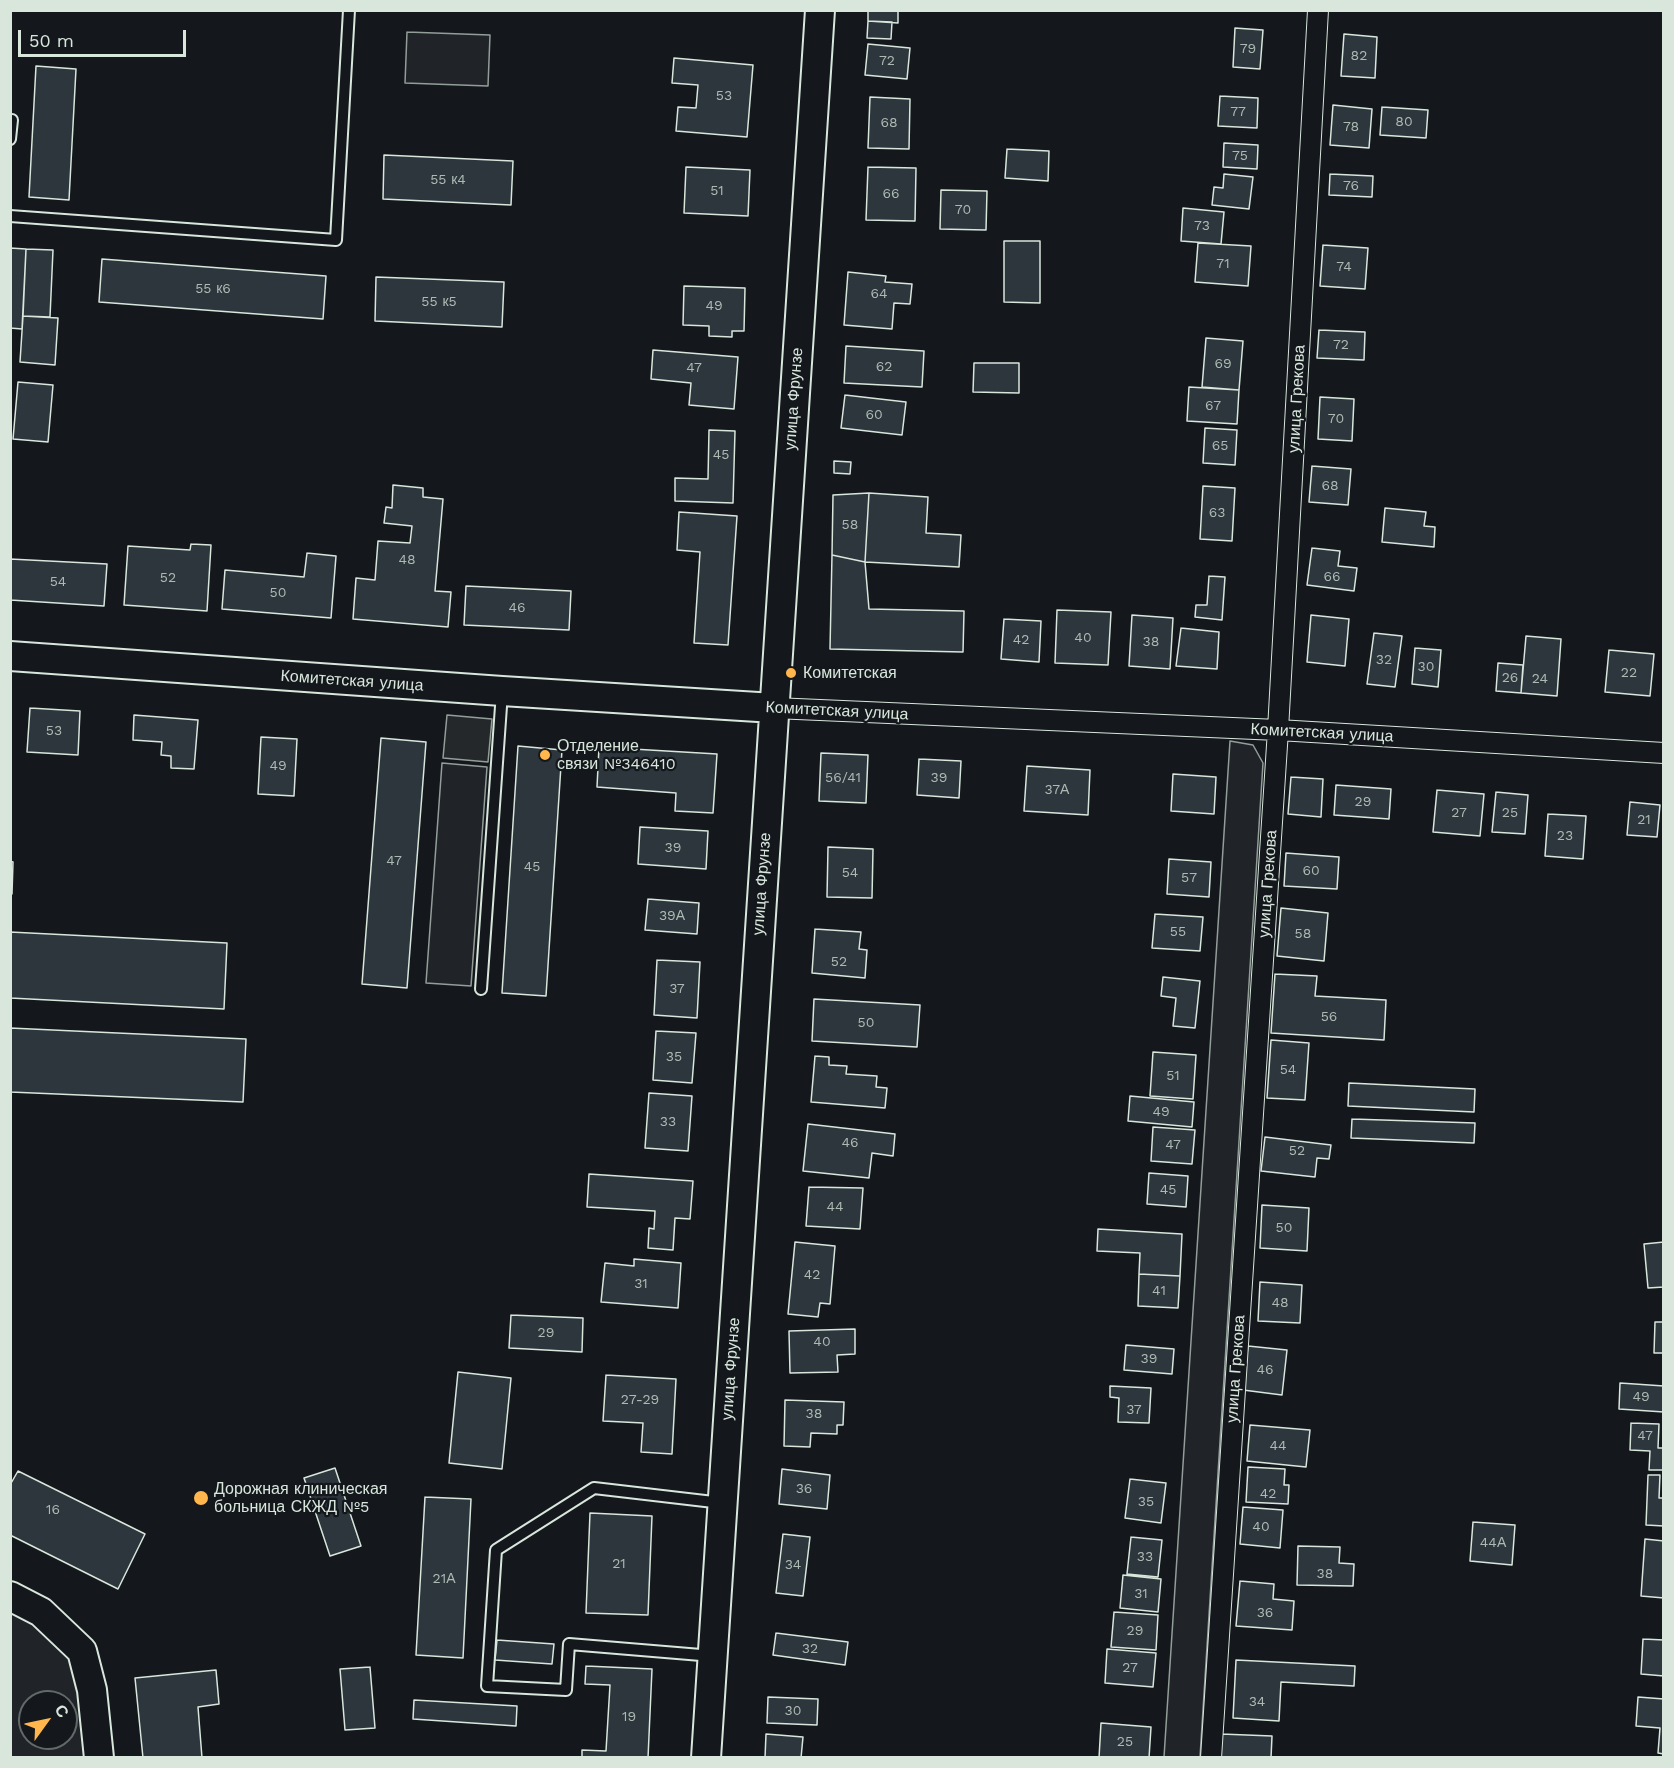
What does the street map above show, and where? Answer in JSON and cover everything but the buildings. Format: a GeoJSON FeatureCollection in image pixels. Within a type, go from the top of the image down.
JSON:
{"type":"FeatureCollection","features":[{"type":"Feature","properties":{"kind":"street","name":"улица Фрунзе"},"geometry":{"type":"LineString","coordinates":[[706,1758],[820,10]]}},
{"type":"Feature","properties":{"kind":"street","name":"улица Грекова"},"geometry":{"type":"LineString","coordinates":[[1211,1758],[1278,730],[1318,10]]}},
{"type":"Feature","properties":{"kind":"street","name":"Комитетская улица"},"geometry":{"type":"LineString","coordinates":[[10,656],[502,692],[774,708],[1278,730],[1664,753]]}},
{"type":"Feature","properties":{"kind":"street"},"geometry":{"type":"LineString","coordinates":[[10,1596],[41,1612],[82,1651],[92,1690],[99,1758]]}},
{"type":"Feature","properties":{"kind":"lane"},"geometry":{"type":"LineString","coordinates":[[10,216],[336,240],[349,10]]}},
{"type":"Feature","properties":{"kind":"lane"},"geometry":{"type":"LineString","coordinates":[[10,120],[12,120],[10,139]]}},
{"type":"Feature","properties":{"kind":"lane"},"geometry":{"type":"LineString","coordinates":[[480,989],[502,692]]}},
{"type":"Feature","properties":{"kind":"lane"},"geometry":{"type":"LineString","coordinates":[[713,1656],[569,1644],[566,1690],[487,1686],[496,1550],[594,1488],[723,1503]]}},
{"type":"Feature","properties":{"kind":"shaded area"},"geometry":{"type":"Polygon","coordinates":[[[407,32],[490,35],[488,86],[405,83],[407,32]]]}},
{"type":"Feature","properties":{"kind":"shaded area"},"geometry":{"type":"Polygon","coordinates":[[[447,715],[492,719],[488,762],[443,758],[447,715]]]}},
{"type":"Feature","properties":{"kind":"shaded area"},"geometry":{"type":"Polygon","coordinates":[[[1230,741],[1253,745],[1263,763],[1200,1757],[1164,1757],[1230,741]]]}},
{"type":"Feature","properties":{"kind":"shaded area"},"geometry":{"type":"Polygon","coordinates":[[[442,763],[487,767],[471,986],[426,983],[442,763]]]}},
{"type":"Feature","properties":{"kind":"shaded area"},"geometry":{"type":"Polygon","coordinates":[[[10,1607],[62,1645],[72,1664],[85,1704],[89,1757],[11,1757],[10,1607]]]}},
{"type":"Feature","properties":{"kind":"place","name":"Комитетская"},"geometry":{"type":"Point","coordinates":[791,673]}},
{"type":"Feature","properties":{"kind":"place","name":"Отделение связи №346410"},"geometry":{"type":"Point","coordinates":[545,755]}},
{"type":"Feature","properties":{"kind":"place","name":"Дорожная клиническая больница СКЖД №5"},"geometry":{"type":"Point","coordinates":[201,1498]}}]}
